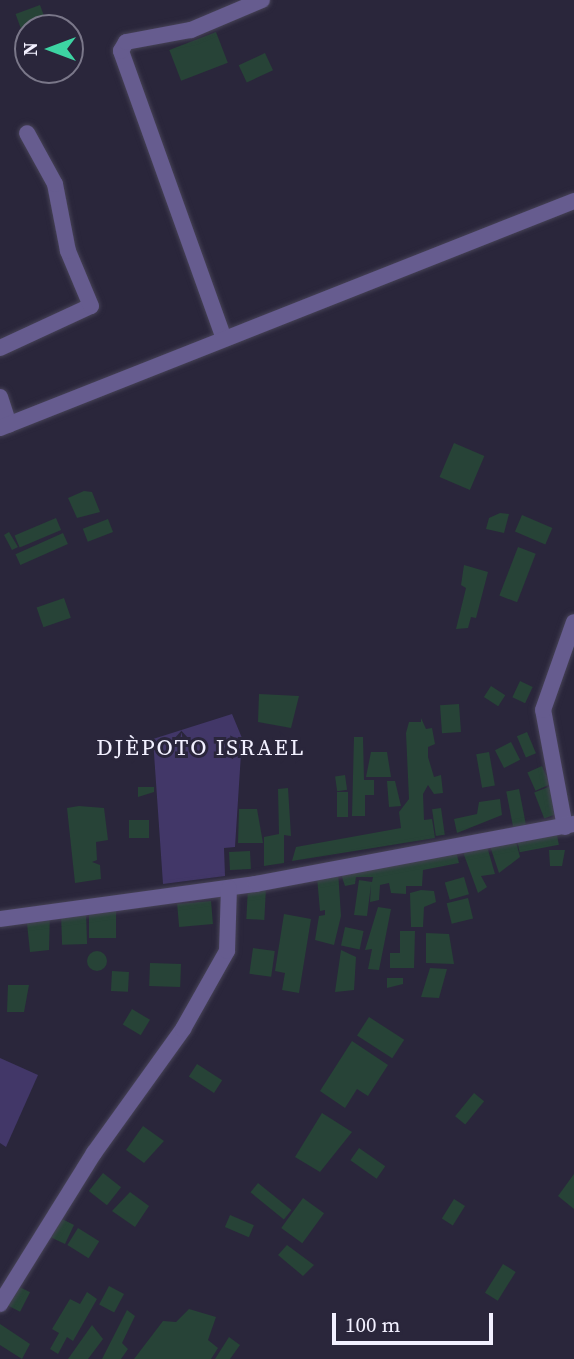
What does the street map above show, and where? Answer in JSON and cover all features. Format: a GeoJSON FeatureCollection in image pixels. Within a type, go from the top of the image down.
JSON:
{"type":"FeatureCollection","features":[{"type":"Feature","properties":{"kind":"street"},"geometry":{"type":"LineString","coordinates":[[223,337],[121,51],[126,42],[141,37],[191,30],[237,6],[262,0]]}},
{"type":"Feature","properties":{"kind":"street"},"geometry":{"type":"LineString","coordinates":[[0,348],[90,306],[68,251],[55,184],[27,133]]}},
{"type":"Feature","properties":{"kind":"street"},"geometry":{"type":"LineString","coordinates":[[0,397],[5,427],[223,337],[574,201]]}},
{"type":"Feature","properties":{"kind":"street"},"geometry":{"type":"LineString","coordinates":[[0,919],[229,888],[570,825],[542,710],[574,622]]}},
{"type":"Feature","properties":{"kind":"street"},"geometry":{"type":"LineString","coordinates":[[0,1304],[88,1163],[183,1030],[227,951],[229,888]]}},
{"type":"Feature","properties":{"kind":"shaded area"},"geometry":{"type":"Polygon","coordinates":[[[232,714],[242,738],[235,847],[224,848],[225,876],[163,884],[153,739],[232,714]]]}},
{"type":"Feature","properties":{"kind":"shaded area"},"geometry":{"type":"Polygon","coordinates":[[[0,1058],[38,1075],[6,1147],[0,1143],[0,1058]]]}},
{"type":"Feature","properties":{"kind":"building"},"geometry":{"type":"Polygon","coordinates":[[[40,5],[43,14],[16,14],[40,5]]]}},
{"type":"Feature","properties":{"kind":"building"},"geometry":{"type":"Polygon","coordinates":[[[216,32],[228,63],[181,81],[169,50],[216,32]]]}},
{"type":"Feature","properties":{"kind":"building"},"geometry":{"type":"Polygon","coordinates":[[[265,53],[273,70],[247,82],[239,65],[265,53]]]}},
{"type":"Feature","properties":{"kind":"building"},"geometry":{"type":"Polygon","coordinates":[[[454,443],[484,456],[470,490],[440,477],[454,443]]]}},
{"type":"Feature","properties":{"kind":"building"},"geometry":{"type":"Polygon","coordinates":[[[84,491],[92,492],[100,512],[77,518],[68,498],[84,491]]]}},
{"type":"Feature","properties":{"kind":"building"},"geometry":{"type":"Polygon","coordinates":[[[500,513],[509,514],[504,533],[486,529],[489,518],[500,513]]]}},
{"type":"Feature","properties":{"kind":"building"},"geometry":{"type":"Polygon","coordinates":[[[522,515],[552,528],[545,544],[515,532],[522,515]]]}},
{"type":"Feature","properties":{"kind":"building"},"geometry":{"type":"Polygon","coordinates":[[[56,518],[61,530],[20,548],[15,536],[56,518]]]}},
{"type":"Feature","properties":{"kind":"building"},"geometry":{"type":"Polygon","coordinates":[[[108,519],[113,532],[88,542],[83,529],[108,519]]]}},
{"type":"Feature","properties":{"kind":"building"},"geometry":{"type":"Polygon","coordinates":[[[9,532],[18,547],[12,550],[4,535],[9,532]]]}},
{"type":"Feature","properties":{"kind":"building"},"geometry":{"type":"Polygon","coordinates":[[[63,533],[68,544],[20,565],[15,554],[63,533]]]}},
{"type":"Feature","properties":{"kind":"building"},"geometry":{"type":"Polygon","coordinates":[[[518,547],[536,554],[517,602],[499,596],[518,547]]]}},
{"type":"Feature","properties":{"kind":"building"},"geometry":{"type":"Polygon","coordinates":[[[464,565],[488,572],[476,618],[471,617],[468,628],[456,629],[466,588],[461,585],[464,565]]]}},
{"type":"Feature","properties":{"kind":"building"},"geometry":{"type":"Polygon","coordinates":[[[64,598],[71,618],[43,627],[37,607],[64,598]]]}},
{"type":"Feature","properties":{"kind":"building"},"geometry":{"type":"Polygon","coordinates":[[[520,681],[533,687],[525,703],[512,697],[520,681]]]}},
{"type":"Feature","properties":{"kind":"building"},"geometry":{"type":"Polygon","coordinates":[[[491,686],[505,695],[498,706],[484,697],[491,686]]]}},
{"type":"Feature","properties":{"kind":"building"},"geometry":{"type":"Polygon","coordinates":[[[259,694],[299,696],[291,728],[258,722],[259,694]]]}},
{"type":"Feature","properties":{"kind":"building"},"geometry":{"type":"Polygon","coordinates":[[[459,704],[461,732],[442,733],[440,705],[459,704]]]}},
{"type":"Feature","properties":{"kind":"building"},"geometry":{"type":"Polygon","coordinates":[[[421,718],[426,729],[432,728],[435,744],[428,747],[428,757],[434,777],[441,775],[443,793],[434,794],[428,785],[423,794],[424,820],[432,819],[435,838],[292,861],[296,847],[401,828],[399,812],[409,799],[406,733],[409,722],[421,722],[421,718]]]}},
{"type":"Feature","properties":{"kind":"building"},"geometry":{"type":"Polygon","coordinates":[[[527,732],[536,753],[526,757],[517,736],[527,732]]]}},
{"type":"Feature","properties":{"kind":"building"},"geometry":{"type":"Polygon","coordinates":[[[354,737],[363,737],[364,780],[374,780],[374,795],[365,795],[365,816],[352,816],[354,737]]]}},
{"type":"Feature","properties":{"kind":"building"},"geometry":{"type":"Polygon","coordinates":[[[511,742],[520,760],[504,768],[495,750],[511,742]]]}},
{"type":"Feature","properties":{"kind":"building"},"geometry":{"type":"Polygon","coordinates":[[[371,752],[387,752],[391,777],[366,777],[371,752]]]}},
{"type":"Feature","properties":{"kind":"building"},"geometry":{"type":"Polygon","coordinates":[[[489,752],[495,785],[482,788],[476,754],[489,752]]]}},
{"type":"Feature","properties":{"kind":"building"},"geometry":{"type":"Polygon","coordinates":[[[542,766],[550,784],[536,791],[527,773],[542,766]]]}},
{"type":"Feature","properties":{"kind":"building"},"geometry":{"type":"Polygon","coordinates":[[[345,775],[347,790],[337,791],[335,776],[345,775]]]}},
{"type":"Feature","properties":{"kind":"building"},"geometry":{"type":"Polygon","coordinates":[[[387,781],[395,781],[401,806],[389,807],[387,781]]]}},
{"type":"Feature","properties":{"kind":"building"},"geometry":{"type":"Polygon","coordinates":[[[551,786],[561,812],[544,819],[534,792],[551,786]]]}},
{"type":"Feature","properties":{"kind":"building"},"geometry":{"type":"Polygon","coordinates":[[[138,787],[154,787],[154,792],[138,797],[138,787]]]}},
{"type":"Feature","properties":{"kind":"building"},"geometry":{"type":"Polygon","coordinates":[[[288,788],[291,836],[284,835],[284,863],[264,866],[264,837],[279,834],[278,789],[288,788]]]}},
{"type":"Feature","properties":{"kind":"building"},"geometry":{"type":"Polygon","coordinates":[[[519,789],[526,826],[513,829],[506,791],[519,789]]]}},
{"type":"Feature","properties":{"kind":"building"},"geometry":{"type":"Polygon","coordinates":[[[337,792],[348,792],[348,817],[337,817],[337,792]]]}},
{"type":"Feature","properties":{"kind":"building"},"geometry":{"type":"Polygon","coordinates":[[[500,799],[502,815],[457,833],[454,819],[477,814],[479,802],[500,799]]]}},
{"type":"Feature","properties":{"kind":"building"},"geometry":{"type":"Polygon","coordinates":[[[67,808],[104,808],[108,840],[96,842],[97,860],[92,862],[100,865],[101,879],[75,883],[67,808]]]}},
{"type":"Feature","properties":{"kind":"building"},"geometry":{"type":"Polygon","coordinates":[[[441,808],[445,835],[436,836],[432,809],[441,808]]]}},
{"type":"Feature","properties":{"kind":"building"},"geometry":{"type":"Polygon","coordinates":[[[239,809],[257,809],[263,843],[238,843],[239,809]]]}},
{"type":"Feature","properties":{"kind":"building"},"geometry":{"type":"Polygon","coordinates":[[[129,820],[149,820],[149,838],[129,838],[129,820]]]}},
{"type":"Feature","properties":{"kind":"building"},"geometry":{"type":"Polygon","coordinates":[[[556,830],[559,845],[520,852],[517,838],[556,830]]]}},
{"type":"Feature","properties":{"kind":"building"},"geometry":{"type":"Polygon","coordinates":[[[515,838],[520,857],[499,873],[489,843],[515,838]]]}},
{"type":"Feature","properties":{"kind":"building"},"geometry":{"type":"Polygon","coordinates":[[[486,843],[495,874],[481,876],[487,887],[478,893],[463,852],[486,843]]]}},
{"type":"Feature","properties":{"kind":"building"},"geometry":{"type":"Polygon","coordinates":[[[455,847],[459,863],[423,870],[422,886],[406,886],[406,894],[391,893],[389,883],[380,885],[379,900],[370,902],[371,885],[367,916],[354,915],[359,880],[372,882],[373,877],[356,877],[355,884],[345,886],[340,871],[455,847]]]}},
{"type":"Feature","properties":{"kind":"building"},"geometry":{"type":"Polygon","coordinates":[[[549,850],[565,850],[562,866],[550,866],[549,850]]]}},
{"type":"Feature","properties":{"kind":"building"},"geometry":{"type":"Polygon","coordinates":[[[250,851],[251,869],[230,870],[229,852],[250,851]]]}},
{"type":"Feature","properties":{"kind":"building"},"geometry":{"type":"Polygon","coordinates":[[[338,871],[341,916],[334,945],[315,940],[319,916],[325,915],[325,910],[320,911],[317,877],[338,871]]]}},
{"type":"Feature","properties":{"kind":"building"},"geometry":{"type":"Polygon","coordinates":[[[464,877],[469,894],[450,900],[445,883],[464,877]]]}},
{"type":"Feature","properties":{"kind":"building"},"geometry":{"type":"Polygon","coordinates":[[[248,887],[266,888],[264,920],[246,919],[248,887]]]}},
{"type":"Feature","properties":{"kind":"building"},"geometry":{"type":"Polygon","coordinates":[[[434,891],[436,902],[424,907],[423,927],[411,927],[410,893],[434,891]]]}},
{"type":"Feature","properties":{"kind":"building"},"geometry":{"type":"Polygon","coordinates":[[[468,898],[473,918],[452,924],[447,903],[468,898]]]}},
{"type":"Feature","properties":{"kind":"building"},"geometry":{"type":"Polygon","coordinates":[[[211,901],[213,924],[179,927],[177,904],[211,901]]]}},
{"type":"Feature","properties":{"kind":"building"},"geometry":{"type":"Polygon","coordinates":[[[378,907],[391,909],[379,970],[368,969],[372,949],[365,950],[378,907]]]}},
{"type":"Feature","properties":{"kind":"building"},"geometry":{"type":"Polygon","coordinates":[[[50,911],[49,950],[30,952],[26,914],[50,911]]]}},
{"type":"Feature","properties":{"kind":"building"},"geometry":{"type":"Polygon","coordinates":[[[89,911],[116,911],[116,938],[89,938],[89,911]]]}},
{"type":"Feature","properties":{"kind":"building"},"geometry":{"type":"Polygon","coordinates":[[[86,913],[87,944],[62,945],[61,914],[86,913]]]}},
{"type":"Feature","properties":{"kind":"building"},"geometry":{"type":"Polygon","coordinates":[[[284,914],[311,919],[299,993],[282,990],[285,973],[275,971],[284,914]]]}},
{"type":"Feature","properties":{"kind":"building"},"geometry":{"type":"Polygon","coordinates":[[[345,927],[364,931],[360,950],[341,946],[345,927]]]}},
{"type":"Feature","properties":{"kind":"building"},"geometry":{"type":"Polygon","coordinates":[[[400,931],[415,931],[414,968],[390,968],[390,953],[400,953],[400,931]]]}},
{"type":"Feature","properties":{"kind":"building"},"geometry":{"type":"Polygon","coordinates":[[[426,933],[449,934],[454,964],[426,963],[426,933]]]}},
{"type":"Feature","properties":{"kind":"building"},"geometry":{"type":"Polygon","coordinates":[[[253,948],[275,951],[271,977],[249,974],[253,948]]]}},
{"type":"Feature","properties":{"kind":"building"},"geometry":{"type":"Polygon","coordinates":[[[341,950],[356,957],[354,990],[335,992],[341,950]]]}},
{"type":"Feature","properties":{"kind":"building"},"geometry":{"type":"Polygon","coordinates":[[[97,951],[104,954],[107,961],[104,968],[97,971],[90,968],[87,961],[90,954],[97,951]]]}},
{"type":"Feature","properties":{"kind":"building"},"geometry":{"type":"Polygon","coordinates":[[[150,963],[181,964],[180,987],[149,986],[150,963]]]}},
{"type":"Feature","properties":{"kind":"building"},"geometry":{"type":"Polygon","coordinates":[[[430,968],[447,969],[439,998],[421,997],[430,968]]]}},
{"type":"Feature","properties":{"kind":"building"},"geometry":{"type":"Polygon","coordinates":[[[112,971],[129,972],[128,992],[111,991],[112,971]]]}},
{"type":"Feature","properties":{"kind":"building"},"geometry":{"type":"Polygon","coordinates":[[[387,978],[403,978],[403,984],[387,988],[387,978]]]}},
{"type":"Feature","properties":{"kind":"building"},"geometry":{"type":"Polygon","coordinates":[[[8,985],[29,985],[24,1012],[7,1012],[8,985]]]}},
{"type":"Feature","properties":{"kind":"building"},"geometry":{"type":"Polygon","coordinates":[[[132,1009],[150,1020],[141,1035],[123,1024],[132,1009]]]}},
{"type":"Feature","properties":{"kind":"building"},"geometry":{"type":"Polygon","coordinates":[[[369,1017],[404,1040],[392,1058],[357,1035],[369,1017]]]}},
{"type":"Feature","properties":{"kind":"building"},"geometry":{"type":"Polygon","coordinates":[[[352,1041],[388,1065],[368,1096],[357,1089],[345,1108],[320,1091],[352,1041]]]}},
{"type":"Feature","properties":{"kind":"building"},"geometry":{"type":"Polygon","coordinates":[[[197,1064],[222,1080],[214,1093],[189,1077],[197,1064]]]}},
{"type":"Feature","properties":{"kind":"building"},"geometry":{"type":"Polygon","coordinates":[[[474,1093],[484,1101],[465,1124],[455,1116],[474,1093]]]}},
{"type":"Feature","properties":{"kind":"building"},"geometry":{"type":"Polygon","coordinates":[[[322,1113],[352,1132],[320,1172],[295,1157],[322,1113]]]}},
{"type":"Feature","properties":{"kind":"building"},"geometry":{"type":"Polygon","coordinates":[[[143,1126],[164,1141],[144,1163],[126,1150],[143,1126]]]}},
{"type":"Feature","properties":{"kind":"building"},"geometry":{"type":"Polygon","coordinates":[[[359,1148],[385,1166],[377,1179],[350,1160],[359,1148]]]}},
{"type":"Feature","properties":{"kind":"building"},"geometry":{"type":"Polygon","coordinates":[[[103,1173],[121,1187],[107,1205],[89,1191],[103,1173]]]}},
{"type":"Feature","properties":{"kind":"building"},"geometry":{"type":"Polygon","coordinates":[[[574,1174],[574,1209],[558,1196],[574,1174]]]}},
{"type":"Feature","properties":{"kind":"building"},"geometry":{"type":"Polygon","coordinates":[[[258,1183],[291,1210],[284,1219],[250,1192],[258,1183]]]}},
{"type":"Feature","properties":{"kind":"building"},"geometry":{"type":"Polygon","coordinates":[[[130,1192],[149,1206],[135,1227],[112,1211],[130,1192]]]}},
{"type":"Feature","properties":{"kind":"building"},"geometry":{"type":"Polygon","coordinates":[[[303,1198],[324,1213],[302,1243],[281,1228],[303,1198]]]}},
{"type":"Feature","properties":{"kind":"building"},"geometry":{"type":"Polygon","coordinates":[[[454,1199],[465,1206],[453,1225],[442,1219],[454,1199]]]}},
{"type":"Feature","properties":{"kind":"building"},"geometry":{"type":"Polygon","coordinates":[[[230,1215],[254,1225],[249,1237],[225,1227],[230,1215]]]}},
{"type":"Feature","properties":{"kind":"building"},"geometry":{"type":"Polygon","coordinates":[[[60,1218],[74,1225],[65,1244],[48,1236],[60,1218]]]}},
{"type":"Feature","properties":{"kind":"building"},"geometry":{"type":"Polygon","coordinates":[[[78,1228],[99,1241],[89,1258],[67,1245],[78,1228]]]}},
{"type":"Feature","properties":{"kind":"building"},"geometry":{"type":"Polygon","coordinates":[[[287,1245],[314,1265],[303,1276],[278,1255],[287,1245]]]}},
{"type":"Feature","properties":{"kind":"building"},"geometry":{"type":"Polygon","coordinates":[[[503,1264],[516,1272],[498,1301],[485,1293],[503,1264]]]}},
{"type":"Feature","properties":{"kind":"building"},"geometry":{"type":"Polygon","coordinates":[[[14,1284],[30,1292],[20,1312],[4,1304],[14,1284]]]}},
{"type":"Feature","properties":{"kind":"building"},"geometry":{"type":"Polygon","coordinates":[[[109,1286],[124,1294],[114,1313],[99,1305],[109,1286]]]}},
{"type":"Feature","properties":{"kind":"building"},"geometry":{"type":"Polygon","coordinates":[[[87,1292],[97,1299],[73,1341],[67,1337],[58,1354],[50,1349],[59,1333],[52,1329],[70,1299],[80,1304],[87,1292]]]}},
{"type":"Feature","properties":{"kind":"building"},"geometry":{"type":"Polygon","coordinates":[[[189,1309],[216,1317],[208,1340],[218,1348],[211,1359],[134,1359],[163,1321],[176,1322],[189,1309]]]}},
{"type":"Feature","properties":{"kind":"building"},"geometry":{"type":"Polygon","coordinates":[[[127,1310],[135,1316],[122,1343],[128,1349],[121,1359],[102,1359],[127,1310]]]}},
{"type":"Feature","properties":{"kind":"building"},"geometry":{"type":"Polygon","coordinates":[[[0,1324],[30,1344],[22,1359],[0,1345],[0,1324]]]}},
{"type":"Feature","properties":{"kind":"building"},"geometry":{"type":"Polygon","coordinates":[[[92,1325],[103,1339],[88,1359],[68,1359],[92,1325]]]}},
{"type":"Feature","properties":{"kind":"building"},"geometry":{"type":"Polygon","coordinates":[[[229,1337],[240,1345],[230,1359],[215,1359],[229,1337]]]}},
{"type":"Feature","properties":{"kind":"district","name":"DJÈPOTO ISRAEL"},"geometry":{"type":"Point","coordinates":[201,747]}}]}
